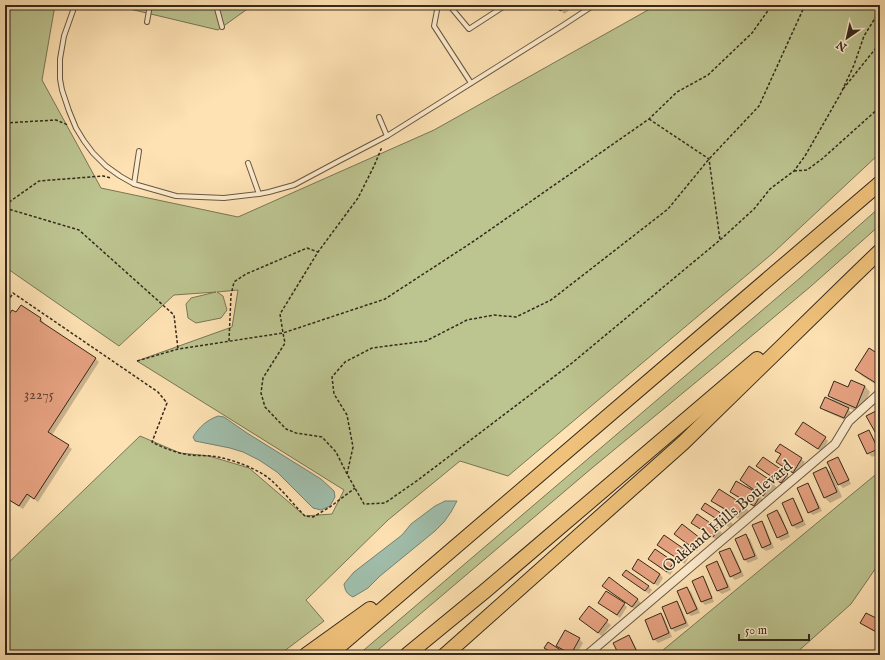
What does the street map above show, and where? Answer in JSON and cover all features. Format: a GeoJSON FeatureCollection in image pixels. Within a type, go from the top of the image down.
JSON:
{"type":"FeatureCollection","features":[{"type":"Feature","properties":{"kind":"highway"},"geometry":{"type":"LineString","coordinates":[[329,655],[880,183]]}},
{"type":"Feature","properties":{"kind":"highway"},"geometry":{"type":"LineString","coordinates":[[445,655],[683,443],[880,251]]}},
{"type":"Feature","properties":{"kind":"highway"},"geometry":{"type":"LineString","coordinates":[[407,655],[485,591],[852,278]]}},
{"type":"Feature","properties":{"kind":"highway"},"geometry":{"type":"LineString","coordinates":[[306,655],[445,555]]}},
{"type":"Feature","properties":{"kind":"street","name":"Oakland Hills Boulevard"},"geometry":{"type":"LineString","coordinates":[[587,655],[836,444],[849,421],[880,394]]}},
{"type":"Feature","properties":{"kind":"lane"},"geometry":{"type":"LineString","coordinates":[[75,5],[64,36],[60,59],[60,79],[62,90],[76,128],[93,153],[106,166],[134,184],[176,196],[224,198],[269,192],[294,184],[340,161],[387,136],[594,5]]}},
{"type":"Feature","properties":{"kind":"lane"},"geometry":{"type":"LineString","coordinates":[[147,22],[150,5]]}},
{"type":"Feature","properties":{"kind":"lane"},"geometry":{"type":"LineString","coordinates":[[216,5],[222,27]]}},
{"type":"Feature","properties":{"kind":"lane"},"geometry":{"type":"LineString","coordinates":[[438,5],[434,26],[471,83]]}},
{"type":"Feature","properties":{"kind":"lane"},"geometry":{"type":"LineString","coordinates":[[449,5],[469,29],[506,5]]}},
{"type":"Feature","properties":{"kind":"lane"},"geometry":{"type":"LineString","coordinates":[[379,117],[387,136]]}},
{"type":"Feature","properties":{"kind":"lane"},"geometry":{"type":"LineString","coordinates":[[134,184],[139,151]]}},
{"type":"Feature","properties":{"kind":"lane"},"geometry":{"type":"LineString","coordinates":[[248,163],[259,194]]}},
{"type":"Feature","properties":{"kind":"path"},"geometry":{"type":"LineString","coordinates":[[137,361],[178,349],[283,333],[385,299],[474,241],[650,119],[677,92],[708,75],[752,33],[772,5]]}},
{"type":"Feature","properties":{"kind":"path"},"geometry":{"type":"LineString","coordinates":[[347,474],[353,447],[347,415],[334,394],[332,377],[345,362],[372,348],[426,341],[467,320],[494,315],[516,318],[551,300],[668,209],[709,159],[759,106],[805,5]]}},
{"type":"Feature","properties":{"kind":"path"},"geometry":{"type":"LineString","coordinates":[[387,136],[358,198],[318,252],[280,314],[285,343],[263,378],[261,393],[266,407],[286,429],[296,433],[322,437],[336,452],[364,504],[385,503],[418,480],[572,363],[720,240],[754,209],[770,189],[794,171],[805,156],[841,92],[854,65],[864,36],[880,10]]}},
{"type":"Feature","properties":{"kind":"path"},"geometry":{"type":"LineString","coordinates":[[841,92],[880,43]]}},
{"type":"Feature","properties":{"kind":"path"},"geometry":{"type":"LineString","coordinates":[[794,171],[807,170],[822,159],[880,107]]}},
{"type":"Feature","properties":{"kind":"path"},"geometry":{"type":"LineString","coordinates":[[650,119],[709,159],[720,240]]}},
{"type":"Feature","properties":{"kind":"path"},"geometry":{"type":"LineString","coordinates":[[5,123],[56,120],[76,128]]}},
{"type":"Feature","properties":{"kind":"path"},"geometry":{"type":"LineString","coordinates":[[5,204],[39,181],[103,176],[111,178]]}},
{"type":"Feature","properties":{"kind":"path"},"geometry":{"type":"LineString","coordinates":[[5,208],[80,230],[174,315],[178,349]]}},
{"type":"Feature","properties":{"kind":"path"},"geometry":{"type":"LineString","coordinates":[[229,341],[231,296],[234,282],[246,274],[307,248],[318,252]]}},
{"type":"Feature","properties":{"kind":"path"},"geometry":{"type":"LineString","coordinates":[[5,306],[13,293],[158,392],[167,403],[152,442],[157,445],[190,455],[217,457],[236,462],[257,471],[272,481],[305,516],[313,517],[355,488]]}},
{"type":"Feature","properties":{"kind":"green space"},"geometry":{"type":"Polygon","coordinates":[[[5,5],[55,5],[42,80],[101,188],[238,217],[434,130],[657,5],[880,5],[880,153],[773,253],[508,476],[460,461],[388,520],[306,600],[324,621],[279,655],[5,655],[5,566],[140,436],[180,453],[209,456],[249,468],[305,516],[332,514],[344,490],[137,361],[232,327],[238,290],[217,292],[223,296],[227,310],[221,318],[196,323],[188,318],[186,304],[191,298],[216,292],[174,295],[119,346],[5,267],[5,5]]]}},
{"type":"Feature","properties":{"kind":"green space"},"geometry":{"type":"Polygon","coordinates":[[[113,5],[253,5],[218,30],[113,5]]]}},
{"type":"Feature","properties":{"kind":"green space"},"geometry":{"type":"Polygon","coordinates":[[[880,207],[880,225],[810,287],[592,468],[372,655],[358,655],[800,278],[880,207]]]}},
{"type":"Feature","properties":{"kind":"green space"},"geometry":{"type":"Polygon","coordinates":[[[880,471],[880,562],[851,604],[794,655],[657,655],[880,471]]]}},
{"type":"Feature","properties":{"kind":"shaded area"},"geometry":{"type":"Polygon","coordinates":[[[218,416],[224,417],[321,479],[334,491],[335,497],[330,506],[321,510],[313,508],[277,472],[259,460],[243,452],[195,441],[193,437],[198,430],[207,422],[218,416]]]}},
{"type":"Feature","properties":{"kind":"shaded area"},"geometry":{"type":"Polygon","coordinates":[[[445,501],[457,501],[444,522],[435,531],[380,576],[368,588],[353,597],[348,593],[344,584],[354,572],[402,535],[411,524],[435,506],[445,501]]]}},
{"type":"Feature","properties":{"kind":"building"},"geometry":{"type":"Polygon","coordinates":[[[556,5],[569,5],[560,11],[556,5]]]}},
{"type":"Feature","properties":{"kind":"building"},"geometry":{"type":"Polygon","coordinates":[[[21,305],[41,318],[40,321],[96,358],[48,432],[69,445],[34,499],[27,494],[19,506],[6,498],[5,500],[5,328],[10,320],[7,318],[12,310],[16,312],[21,305]]]}},
{"type":"Feature","properties":{"kind":"building"},"geometry":{"type":"Polygon","coordinates":[[[869,348],[880,355],[879,385],[855,370],[869,348]]]}},
{"type":"Feature","properties":{"kind":"building"},"geometry":{"type":"Polygon","coordinates":[[[851,380],[865,386],[856,408],[828,396],[834,381],[848,387],[851,380]]]}},
{"type":"Feature","properties":{"kind":"building"},"geometry":{"type":"Polygon","coordinates":[[[825,397],[849,408],[844,418],[820,408],[825,397]]]}},
{"type":"Feature","properties":{"kind":"building"},"geometry":{"type":"Polygon","coordinates":[[[880,409],[880,438],[879,439],[866,416],[880,409]]]}},
{"type":"Feature","properties":{"kind":"building"},"geometry":{"type":"Polygon","coordinates":[[[803,422],[826,437],[818,449],[795,434],[803,422]]]}},
{"type":"Feature","properties":{"kind":"building"},"geometry":{"type":"Polygon","coordinates":[[[869,430],[878,449],[867,454],[858,435],[869,430]]]}},
{"type":"Feature","properties":{"kind":"building"},"geometry":{"type":"Polygon","coordinates":[[[780,444],[802,458],[793,473],[776,462],[781,454],[775,451],[780,444]]]}},
{"type":"Feature","properties":{"kind":"building"},"geometry":{"type":"Polygon","coordinates":[[[763,457],[788,474],[781,483],[756,466],[763,457]]]}},
{"type":"Feature","properties":{"kind":"building"},"geometry":{"type":"Polygon","coordinates":[[[838,457],[849,480],[838,485],[827,462],[838,457]]]}},
{"type":"Feature","properties":{"kind":"building"},"geometry":{"type":"Polygon","coordinates":[[[749,466],[773,482],[763,496],[740,480],[749,466]]]}},
{"type":"Feature","properties":{"kind":"building"},"geometry":{"type":"Polygon","coordinates":[[[826,467],[837,492],[824,498],[813,473],[826,467]]]}},
{"type":"Feature","properties":{"kind":"building"},"geometry":{"type":"Polygon","coordinates":[[[736,481],[761,495],[754,506],[730,492],[736,481]]]}},
{"type":"Feature","properties":{"kind":"building"},"geometry":{"type":"Polygon","coordinates":[[[808,483],[819,508],[808,513],[797,488],[808,483]]]}},
{"type":"Feature","properties":{"kind":"building"},"geometry":{"type":"Polygon","coordinates":[[[719,489],[744,505],[737,516],[711,501],[719,489]]]}},
{"type":"Feature","properties":{"kind":"building"},"geometry":{"type":"Polygon","coordinates":[[[793,498],[803,521],[792,526],[782,503],[793,498]]]}},
{"type":"Feature","properties":{"kind":"building"},"geometry":{"type":"Polygon","coordinates":[[[705,503],[730,519],[726,525],[701,509],[705,503]]]}},
{"type":"Feature","properties":{"kind":"building"},"geometry":{"type":"Polygon","coordinates":[[[777,510],[788,533],[777,538],[767,515],[777,510]]]}},
{"type":"Feature","properties":{"kind":"building"},"geometry":{"type":"Polygon","coordinates":[[[697,514],[719,529],[713,537],[691,523],[697,514]]]}},
{"type":"Feature","properties":{"kind":"building"},"geometry":{"type":"Polygon","coordinates":[[[762,521],[771,544],[762,548],[752,525],[762,521]]]}},
{"type":"Feature","properties":{"kind":"building"},"geometry":{"type":"Polygon","coordinates":[[[682,524],[700,538],[693,548],[674,534],[682,524]]]}},
{"type":"Feature","properties":{"kind":"building"},"geometry":{"type":"Polygon","coordinates":[[[746,534],[755,556],[744,560],[735,539],[746,534]]]}},
{"type":"Feature","properties":{"kind":"building"},"geometry":{"type":"Polygon","coordinates":[[[664,535],[687,551],[681,561],[657,545],[664,535]]]}},
{"type":"Feature","properties":{"kind":"building"},"geometry":{"type":"Polygon","coordinates":[[[730,548],[741,572],[730,577],[719,552],[730,548]]]}},
{"type":"Feature","properties":{"kind":"building"},"geometry":{"type":"Polygon","coordinates":[[[655,549],[674,562],[667,572],[648,559],[655,549]]]}},
{"type":"Feature","properties":{"kind":"building"},"geometry":{"type":"Polygon","coordinates":[[[638,559],[660,574],[654,584],[632,569],[638,559]]]}},
{"type":"Feature","properties":{"kind":"building"},"geometry":{"type":"Polygon","coordinates":[[[717,561],[728,587],[717,591],[706,566],[717,561]]]}},
{"type":"Feature","properties":{"kind":"building"},"geometry":{"type":"Polygon","coordinates":[[[626,570],[649,586],[645,591],[622,575],[626,570]]]}},
{"type":"Feature","properties":{"kind":"building"},"geometry":{"type":"Polygon","coordinates":[[[703,576],[712,598],[701,602],[692,581],[703,576]]]}},
{"type":"Feature","properties":{"kind":"building"},"geometry":{"type":"Polygon","coordinates":[[[609,577],[638,599],[632,607],[602,586],[609,577]]]}},
{"type":"Feature","properties":{"kind":"building"},"geometry":{"type":"Polygon","coordinates":[[[687,587],[697,609],[687,614],[677,591],[687,587]]]}},
{"type":"Feature","properties":{"kind":"building"},"geometry":{"type":"Polygon","coordinates":[[[606,591],[625,603],[617,615],[598,603],[606,591]]]}},
{"type":"Feature","properties":{"kind":"building"},"geometry":{"type":"Polygon","coordinates":[[[677,601],[686,623],[671,629],[662,607],[677,601]]]}},
{"type":"Feature","properties":{"kind":"building"},"geometry":{"type":"Polygon","coordinates":[[[589,606],[608,620],[598,633],[579,619],[589,606]]]}},
{"type":"Feature","properties":{"kind":"building"},"geometry":{"type":"Polygon","coordinates":[[[661,613],[669,633],[653,640],[645,620],[661,613]]]}},
{"type":"Feature","properties":{"kind":"building"},"geometry":{"type":"Polygon","coordinates":[[[866,613],[880,620],[880,634],[860,623],[866,613]]]}},
{"type":"Feature","properties":{"kind":"building"},"geometry":{"type":"Polygon","coordinates":[[[565,630],[580,638],[571,654],[556,646],[565,630]]]}},
{"type":"Feature","properties":{"kind":"building"},"geometry":{"type":"Polygon","coordinates":[[[629,635],[636,650],[631,652],[632,655],[619,655],[613,643],[629,635]]]}},
{"type":"Feature","properties":{"kind":"building"},"geometry":{"type":"Polygon","coordinates":[[[548,642],[567,655],[549,655],[551,652],[544,648],[548,642]]]}}]}
